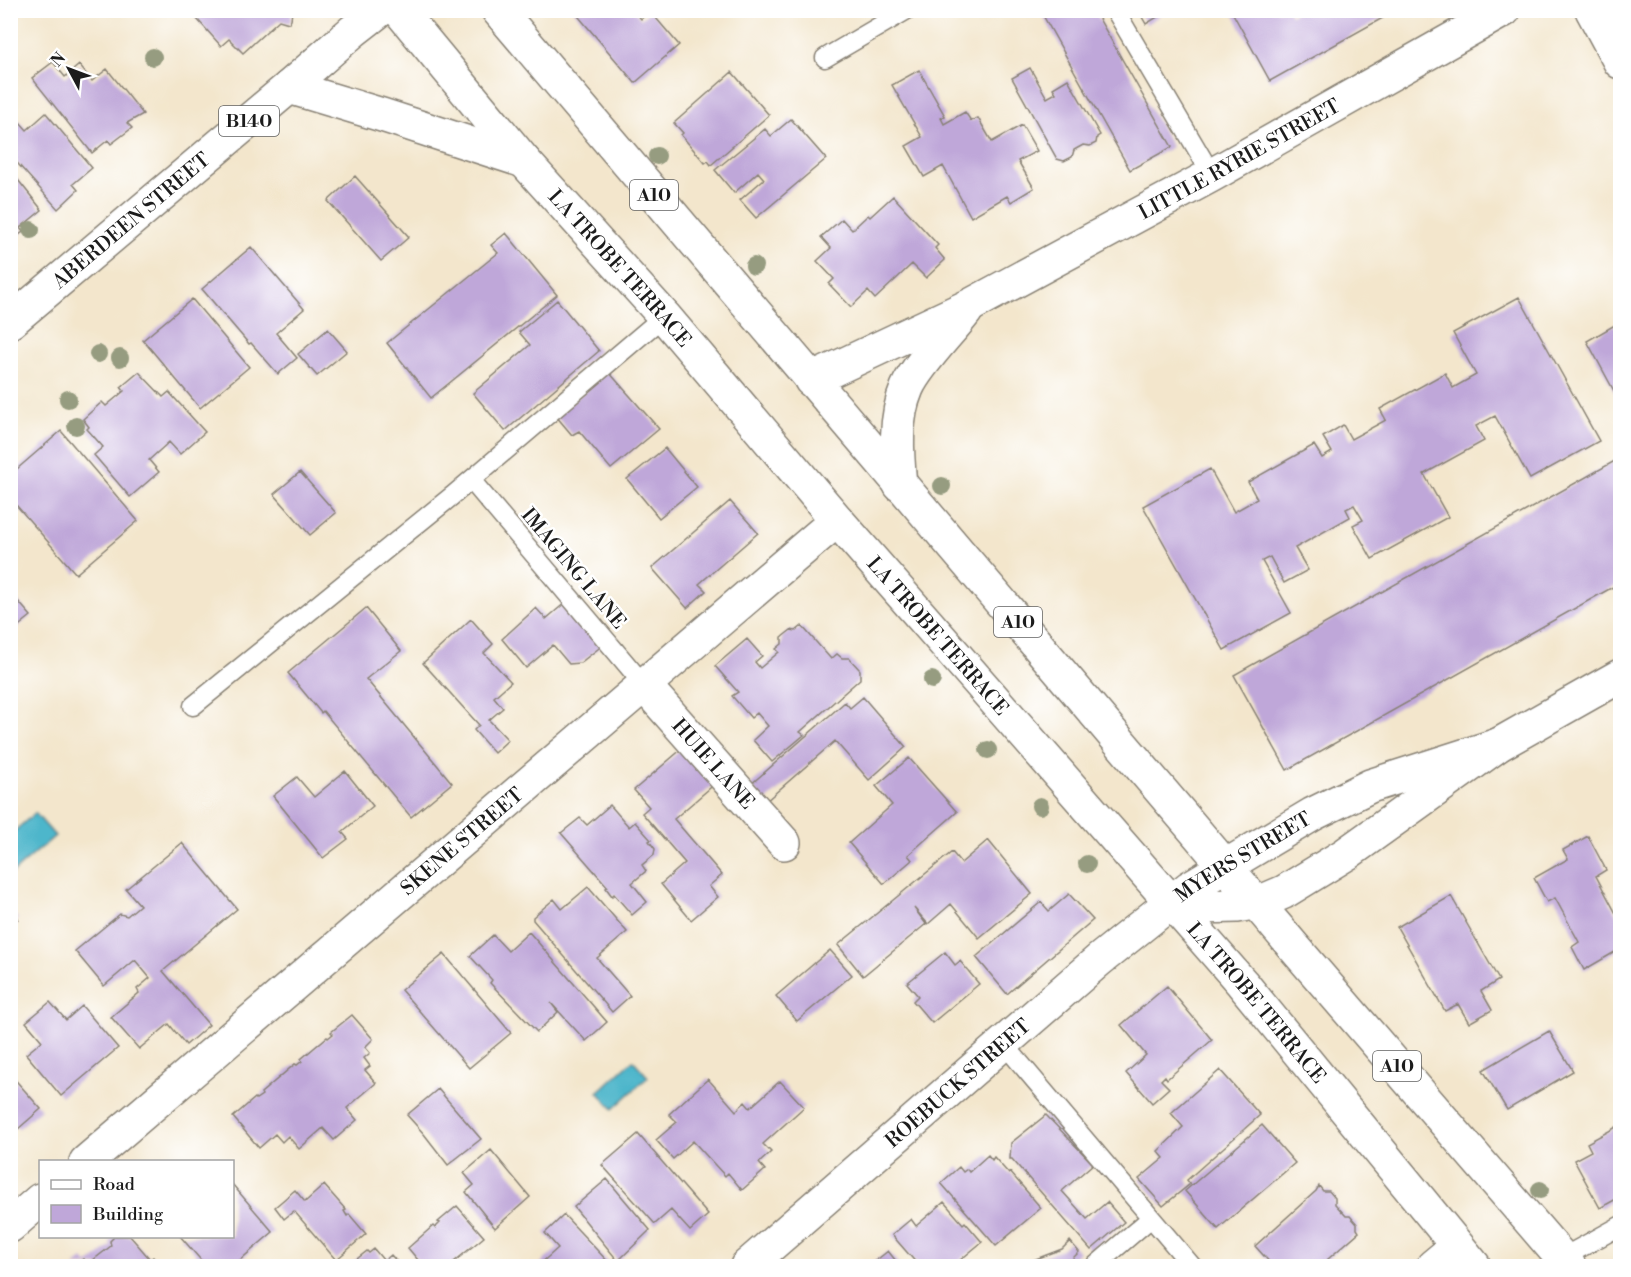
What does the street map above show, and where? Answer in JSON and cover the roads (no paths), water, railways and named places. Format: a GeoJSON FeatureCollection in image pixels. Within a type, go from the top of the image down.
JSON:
{"type":"FeatureCollection","features":[{"type":"Feature","properties":{"kind":"main road","name":"LA TROBE TERRACE"},"geometry":{"type":"LineString","coordinates":[[399,10],[524,161],[664,316],[837,520],[1249,992],[1455,1260]]}},
{"type":"Feature","properties":{"kind":"main road","name":"A10"},"geometry":{"type":"LineString","coordinates":[[498,10],[900,485],[1566,1262]]}},
{"type":"Feature","properties":{"kind":"main road","name":"LITTLE RYRIE STREET"},"geometry":{"type":"LineString","coordinates":[[811,380],[971,305],[1212,174],[1504,10]]}},
{"type":"Feature","properties":{"kind":"main road"},"geometry":{"type":"LineString","coordinates":[[1592,10],[1620,62]]}},
{"type":"Feature","properties":{"kind":"main road","name":"ABERDEEN STREET"},"geometry":{"type":"LineString","coordinates":[[10,322],[371,15]]}},
{"type":"Feature","properties":{"kind":"main road"},"geometry":{"type":"LineString","coordinates":[[289,87],[524,161]]}},
{"type":"Feature","properties":{"kind":"main road","name":"LITTLE RYRIE STREET"},"geometry":{"type":"LineString","coordinates":[[900,485],[898,431],[904,394],[915,375],[971,305]]}},
{"type":"Feature","properties":{"kind":"main road","name":"SKENE STREET"},"geometry":{"type":"LineString","coordinates":[[87,1160],[837,520]]}},
{"type":"Feature","properties":{"kind":"main road","name":"MYERS STREET"},"geometry":{"type":"LineString","coordinates":[[1171,901],[1210,907],[1237,906],[1284,892],[1346,854],[1498,745],[1620,676]]}},
{"type":"Feature","properties":{"kind":"main road","name":"HUIE LANE"},"geometry":{"type":"LineString","coordinates":[[644,685],[784,843]]}},
{"type":"Feature","properties":{"kind":"main road","name":"MYERS STREET"},"geometry":{"type":"LineString","coordinates":[[1171,901],[1225,865],[1313,814],[1370,786],[1498,745]]}},
{"type":"Feature","properties":{"kind":"main road","name":"ROEBUCK STREET"},"geometry":{"type":"LineString","coordinates":[[747,1266],[1099,960],[1171,901]]}},
{"type":"Feature","properties":{"kind":"main road"},"geometry":{"type":"LineString","coordinates":[[10,1226],[39,1201]]}},
{"type":"Feature","properties":{"kind":"lane"},"geometry":{"type":"LineString","coordinates":[[825,58],[907,10]]}},
{"type":"Feature","properties":{"kind":"lane"},"geometry":{"type":"LineString","coordinates":[[1115,10],[1212,174]]}},
{"type":"Feature","properties":{"kind":"lane"},"geometry":{"type":"LineString","coordinates":[[193,706],[471,480],[664,316]]}},
{"type":"Feature","properties":{"kind":"lane","name":"IMAGING LANE"},"geometry":{"type":"LineString","coordinates":[[471,480],[644,685]]}},
{"type":"Feature","properties":{"kind":"lane"},"geometry":{"type":"LineString","coordinates":[[1004,1044],[1192,1266]]}},
{"type":"Feature","properties":{"kind":"lane"},"geometry":{"type":"LineString","coordinates":[[1095,1266],[1151,1218]]}},
{"type":"Feature","properties":{"kind":"lane"},"geometry":{"type":"LineString","coordinates":[[1566,1262],[1620,1226]]}},
{"type":"Feature","properties":{"kind":"water"},"geometry":{"type":"Polygon","coordinates":[[[35,813],[55,836],[11,874],[11,834],[35,813]]]}},
{"type":"Feature","properties":{"kind":"water"},"geometry":{"type":"Polygon","coordinates":[[[633,1060],[648,1077],[613,1109],[598,1092],[633,1060]]]}}]}
